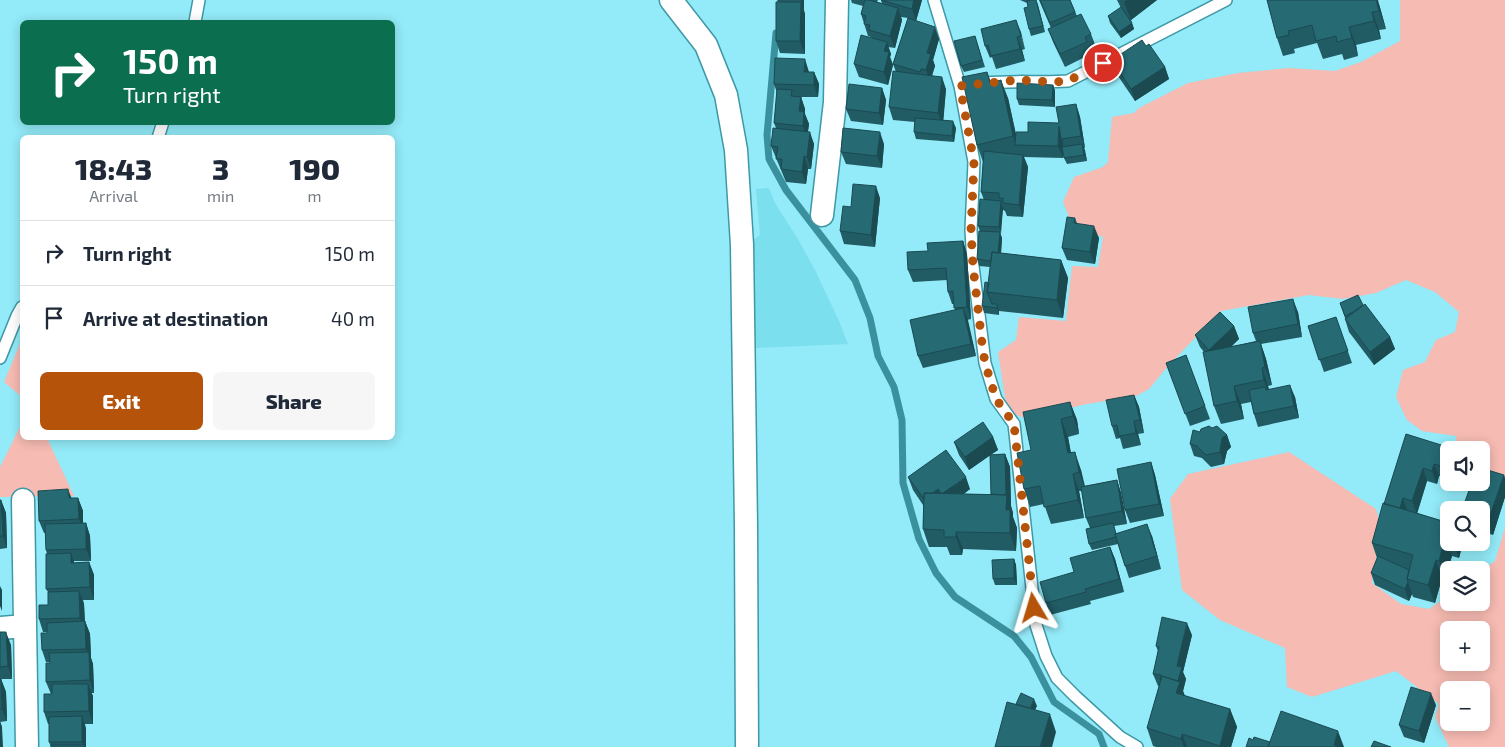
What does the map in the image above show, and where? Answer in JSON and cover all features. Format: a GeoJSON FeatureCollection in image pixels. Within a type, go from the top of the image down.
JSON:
{"type":"FeatureCollection","features":[{"type":"Feature","properties":{"kind":"street"},"geometry":{"type":"LineString","coordinates":[[671,0],[706,45],[726,95],[736,150],[742,245],[747,747]]}},
{"type":"Feature","properties":{"kind":"street"},"geometry":{"type":"LineString","coordinates":[[822,215],[835,102],[837,0]]}},
{"type":"Feature","properties":{"kind":"street"},"geometry":{"type":"LineString","coordinates":[[23,500],[27,747]]}},
{"type":"Feature","properties":{"kind":"street"},"geometry":{"type":"LineString","coordinates":[[0,628],[25,626]]}},
{"type":"Feature","properties":{"kind":"lane"},"geometry":{"type":"LineString","coordinates":[[195,20],[199,0]]}},
{"type":"Feature","properties":{"kind":"lane"},"geometry":{"type":"LineString","coordinates":[[934,0],[969,85],[974,162],[971,230],[979,324],[985,363],[996,399],[1014,424],[1036,625],[1046,656],[1057,678],[1120,737],[1137,747]]}},
{"type":"Feature","properties":{"kind":"lane"},"geometry":{"type":"LineString","coordinates":[[969,85],[1017,80],[1068,81],[1226,0]]}},
{"type":"Feature","properties":{"kind":"lane"},"geometry":{"type":"LineString","coordinates":[[0,358],[20,310]]}},
{"type":"Feature","properties":{"kind":"shaded area"},"geometry":{"type":"Polygon","coordinates":[[[1400,0],[1505,0],[1505,479],[1490,473],[1490,441],[1456,441],[1456,436],[1422,431],[1407,420],[1396,397],[1403,370],[1425,362],[1436,340],[1455,332],[1459,312],[1435,292],[1406,280],[1376,293],[1343,299],[1309,295],[1221,311],[1168,366],[1149,389],[1136,396],[1087,404],[1025,418],[1014,414],[1006,404],[998,352],[1016,340],[1019,317],[1066,321],[1072,266],[1098,267],[1103,237],[1088,232],[1069,217],[1063,202],[1074,177],[1103,167],[1108,162],[1112,117],[1134,113],[1139,108],[1188,83],[1238,73],[1289,68],[1335,71],[1361,62],[1400,41],[1400,0]]]}},
{"type":"Feature","properties":{"kind":"shaded area"},"geometry":{"type":"Polygon","coordinates":[[[769,188],[775,203],[816,272],[848,344],[755,348],[753,240],[760,235],[756,189],[769,188]]]}},
{"type":"Feature","properties":{"kind":"shaded area"},"geometry":{"type":"Polygon","coordinates":[[[20,344],[20,395],[4,382],[20,344]]]}},
{"type":"Feature","properties":{"kind":"shaded area"},"geometry":{"type":"Polygon","coordinates":[[[20,427],[20,440],[48,440],[74,496],[0,497],[0,467],[20,427]]]}},
{"type":"Feature","properties":{"kind":"shaded area"},"geometry":{"type":"Polygon","coordinates":[[[1289,452],[1376,509],[1381,527],[1372,583],[1401,604],[1429,609],[1440,601],[1440,611],[1490,611],[1490,565],[1495,561],[1505,527],[1505,747],[1449,747],[1442,731],[1490,731],[1490,681],[1440,681],[1440,728],[1435,717],[1439,704],[1396,671],[1312,697],[1287,687],[1285,648],[1220,620],[1182,590],[1170,499],[1188,474],[1289,452]]]}},
{"type":"Feature","properties":{"kind":"building"},"geometry":{"type":"Polygon","coordinates":[[[865,0],[898,8],[890,36],[869,30],[870,25],[864,24],[866,16],[861,14],[865,0]]]}},
{"type":"Feature","properties":{"kind":"building"},"geometry":{"type":"Polygon","coordinates":[[[881,0],[914,0],[912,9],[881,0]]]}},
{"type":"Feature","properties":{"kind":"building"},"geometry":{"type":"Polygon","coordinates":[[[1036,0],[1043,26],[1029,29],[1024,8],[1028,7],[1027,1],[1036,0]]]}},
{"type":"Feature","properties":{"kind":"building"},"geometry":{"type":"Polygon","coordinates":[[[1040,0],[1070,0],[1075,12],[1050,23],[1040,0]]]}},
{"type":"Feature","properties":{"kind":"building"},"geometry":{"type":"Polygon","coordinates":[[[1267,0],[1376,0],[1379,11],[1372,12],[1374,21],[1349,27],[1352,38],[1337,42],[1336,36],[1316,41],[1312,25],[1288,31],[1289,35],[1277,38],[1267,0]]]}},
{"type":"Feature","properties":{"kind":"building"},"geometry":{"type":"Polygon","coordinates":[[[776,2],[801,2],[800,41],[776,41],[776,2]]]}},
{"type":"Feature","properties":{"kind":"building"},"geometry":{"type":"Polygon","coordinates":[[[1121,7],[1132,23],[1119,32],[1108,16],[1121,7]]]}},
{"type":"Feature","properties":{"kind":"building"},"geometry":{"type":"Polygon","coordinates":[[[1081,14],[1091,34],[1085,37],[1087,42],[1060,54],[1048,29],[1081,14]]]}},
{"type":"Feature","properties":{"kind":"building"},"geometry":{"type":"Polygon","coordinates":[[[908,18],[935,27],[927,53],[931,54],[926,70],[921,69],[920,72],[893,64],[908,18]]]}},
{"type":"Feature","properties":{"kind":"building"},"geometry":{"type":"Polygon","coordinates":[[[1016,20],[1021,36],[1017,37],[1020,49],[991,56],[988,45],[985,46],[981,29],[1016,20]]]}},
{"type":"Feature","properties":{"kind":"building"},"geometry":{"type":"Polygon","coordinates":[[[861,35],[887,42],[884,51],[889,52],[884,72],[854,64],[861,35]]]}},
{"type":"Feature","properties":{"kind":"building"},"geometry":{"type":"Polygon","coordinates":[[[975,36],[982,60],[961,66],[954,41],[975,36]]]}},
{"type":"Feature","properties":{"kind":"building"},"geometry":{"type":"Polygon","coordinates":[[[1142,40],[1146,46],[1149,44],[1165,67],[1131,89],[1112,60],[1142,40]]]}},
{"type":"Feature","properties":{"kind":"building"},"geometry":{"type":"Polygon","coordinates":[[[775,58],[805,59],[804,72],[814,72],[814,85],[774,84],[775,58]]]}},
{"type":"Feature","properties":{"kind":"building"},"geometry":{"type":"Polygon","coordinates":[[[893,71],[942,77],[938,113],[889,107],[893,71]]]}},
{"type":"Feature","properties":{"kind":"building"},"geometry":{"type":"Polygon","coordinates":[[[987,72],[990,83],[1001,80],[1013,136],[977,145],[962,77],[987,72]]]}},
{"type":"Feature","properties":{"kind":"building"},"geometry":{"type":"Polygon","coordinates":[[[1017,83],[1053,85],[1052,100],[1017,99],[1017,83]]]}},
{"type":"Feature","properties":{"kind":"building"},"geometry":{"type":"Polygon","coordinates":[[[849,84],[882,88],[879,113],[846,109],[849,84]]]}},
{"type":"Feature","properties":{"kind":"building"},"geometry":{"type":"Polygon","coordinates":[[[777,89],[792,90],[791,96],[801,97],[799,111],[804,112],[803,126],[774,123],[777,89]]]}},
{"type":"Feature","properties":{"kind":"building"},"geometry":{"type":"Polygon","coordinates":[[[1076,104],[1081,136],[1061,139],[1059,126],[1058,146],[1015,145],[1016,132],[1028,132],[1028,122],[1059,123],[1056,107],[1076,104]]]}},
{"type":"Feature","properties":{"kind":"building"},"geometry":{"type":"Polygon","coordinates":[[[915,118],[953,121],[952,136],[914,132],[915,118]]]}},
{"type":"Feature","properties":{"kind":"building"},"geometry":{"type":"Polygon","coordinates":[[[773,128],[810,132],[807,157],[804,156],[802,172],[781,169],[782,159],[776,159],[778,147],[771,146],[773,128]]]}},
{"type":"Feature","properties":{"kind":"building"},"geometry":{"type":"Polygon","coordinates":[[[843,128],[880,132],[877,156],[841,152],[843,128]]]}},
{"type":"Feature","properties":{"kind":"building"},"geometry":{"type":"Polygon","coordinates":[[[1082,144],[1084,155],[1064,158],[1062,147],[1082,144]]]}},
{"type":"Feature","properties":{"kind":"building"},"geometry":{"type":"Polygon","coordinates":[[[984,151],[1023,155],[1019,205],[1003,203],[1003,198],[999,198],[999,193],[981,192],[984,151]]]}},
{"type":"Feature","properties":{"kind":"building"},"geometry":{"type":"Polygon","coordinates":[[[853,184],[876,186],[871,235],[840,231],[843,206],[851,207],[853,184]]]}},
{"type":"Feature","properties":{"kind":"building"},"geometry":{"type":"Polygon","coordinates":[[[980,199],[1001,201],[999,227],[978,226],[980,199]]]}},
{"type":"Feature","properties":{"kind":"building"},"geometry":{"type":"Polygon","coordinates":[[[1067,217],[1075,218],[1074,223],[1094,226],[1090,252],[1062,248],[1067,217]]]}},
{"type":"Feature","properties":{"kind":"building"},"geometry":{"type":"Polygon","coordinates":[[[979,231],[1000,232],[998,253],[992,252],[991,261],[977,259],[979,231]]]}},
{"type":"Feature","properties":{"kind":"building"},"geometry":{"type":"Polygon","coordinates":[[[963,241],[967,307],[954,308],[953,291],[948,292],[946,268],[908,270],[907,252],[928,251],[927,243],[963,241]]]}},
{"type":"Feature","properties":{"kind":"building"},"geometry":{"type":"Polygon","coordinates":[[[992,252],[1061,260],[1057,300],[987,292],[992,252]]]}},
{"type":"Feature","properties":{"kind":"building"},"geometry":{"type":"Polygon","coordinates":[[[985,282],[989,283],[987,292],[992,304],[997,304],[997,308],[982,306],[985,282]]]}},
{"type":"Feature","properties":{"kind":"building"},"geometry":{"type":"Polygon","coordinates":[[[1358,295],[1363,305],[1345,316],[1340,303],[1358,295]]]}},
{"type":"Feature","properties":{"kind":"building"},"geometry":{"type":"Polygon","coordinates":[[[1293,299],[1298,324],[1253,333],[1248,307],[1293,299]]]}},
{"type":"Feature","properties":{"kind":"building"},"geometry":{"type":"Polygon","coordinates":[[[1365,304],[1390,337],[1370,352],[1345,319],[1365,304]]]}},
{"type":"Feature","properties":{"kind":"building"},"geometry":{"type":"Polygon","coordinates":[[[963,308],[971,344],[918,356],[910,320],[963,308]]]}},
{"type":"Feature","properties":{"kind":"building"},"geometry":{"type":"Polygon","coordinates":[[[1220,312],[1234,326],[1209,350],[1195,335],[1220,312]]]}},
{"type":"Feature","properties":{"kind":"building"},"geometry":{"type":"Polygon","coordinates":[[[1336,317],[1348,351],[1319,360],[1308,326],[1336,317]]]}},
{"type":"Feature","properties":{"kind":"building"},"geometry":{"type":"Polygon","coordinates":[[[1260,341],[1265,367],[1262,368],[1264,380],[1234,386],[1237,401],[1214,406],[1203,352],[1260,341]]]}},
{"type":"Feature","properties":{"kind":"building"},"geometry":{"type":"Polygon","coordinates":[[[1186,355],[1205,406],[1185,414],[1166,363],[1186,355]]]}},
{"type":"Feature","properties":{"kind":"building"},"geometry":{"type":"Polygon","coordinates":[[[1290,385],[1294,406],[1254,414],[1249,390],[1265,387],[1266,390],[1290,385]]]}},
{"type":"Feature","properties":{"kind":"building"},"geometry":{"type":"Polygon","coordinates":[[[1134,395],[1140,420],[1134,421],[1136,433],[1119,436],[1117,425],[1112,426],[1106,400],[1134,395]]]}},
{"type":"Feature","properties":{"kind":"building"},"geometry":{"type":"Polygon","coordinates":[[[1070,402],[1073,416],[1061,419],[1068,453],[1075,452],[1079,472],[1073,474],[1078,500],[1044,507],[1040,486],[1024,489],[1017,453],[1031,450],[1023,412],[1070,402]]]}},
{"type":"Feature","properties":{"kind":"building"},"geometry":{"type":"Polygon","coordinates":[[[983,422],[993,437],[965,457],[954,442],[983,422]]]}},
{"type":"Feature","properties":{"kind":"building"},"geometry":{"type":"Polygon","coordinates":[[[1209,426],[1212,428],[1217,426],[1227,435],[1222,438],[1220,452],[1206,455],[1197,446],[1190,444],[1193,430],[1200,432],[1201,429],[1209,426]]]}},
{"type":"Feature","properties":{"kind":"building"},"geometry":{"type":"Polygon","coordinates":[[[1406,434],[1440,445],[1440,466],[1434,464],[1432,471],[1423,468],[1412,501],[1403,498],[1400,508],[1384,504],[1406,434]]]}},
{"type":"Feature","properties":{"kind":"building"},"geometry":{"type":"Polygon","coordinates":[[[946,450],[966,477],[943,493],[938,489],[933,493],[924,493],[924,499],[908,477],[946,450]]]}},
{"type":"Feature","properties":{"kind":"building"},"geometry":{"type":"Polygon","coordinates":[[[1005,454],[1006,495],[991,494],[990,455],[1005,454]]]}},
{"type":"Feature","properties":{"kind":"building"},"geometry":{"type":"Polygon","coordinates":[[[1151,462],[1159,504],[1125,510],[1117,469],[1151,462]]]}},
{"type":"Feature","properties":{"kind":"building"},"geometry":{"type":"Polygon","coordinates":[[[1490,471],[1504,475],[1490,516],[1490,501],[1465,501],[1469,491],[1490,491],[1490,471]]]}},
{"type":"Feature","properties":{"kind":"building"},"geometry":{"type":"Polygon","coordinates":[[[1117,480],[1122,511],[1086,518],[1081,487],[1117,480]]]}},
{"type":"Feature","properties":{"kind":"building"},"geometry":{"type":"Polygon","coordinates":[[[68,489],[69,498],[78,498],[79,519],[39,521],[38,491],[68,489]]]}},
{"type":"Feature","properties":{"kind":"building"},"geometry":{"type":"Polygon","coordinates":[[[924,493],[1007,495],[1006,510],[1010,510],[1010,533],[956,532],[956,537],[944,537],[944,530],[923,529],[924,493]]]}},
{"type":"Feature","properties":{"kind":"building"},"geometry":{"type":"Polygon","coordinates":[[[1,500],[3,536],[0,536],[1,500]]]}},
{"type":"Feature","properties":{"kind":"building"},"geometry":{"type":"Polygon","coordinates":[[[1383,503],[1440,520],[1440,551],[1442,551],[1439,561],[1436,560],[1428,585],[1407,579],[1413,555],[1372,543],[1383,503]]]}},
{"type":"Feature","properties":{"kind":"building"},"geometry":{"type":"Polygon","coordinates":[[[86,523],[86,549],[46,550],[45,524],[86,523]]]}},
{"type":"Feature","properties":{"kind":"building"},"geometry":{"type":"Polygon","coordinates":[[[1113,523],[1116,537],[1089,544],[1086,529],[1113,523]]]}},
{"type":"Feature","properties":{"kind":"building"},"geometry":{"type":"Polygon","coordinates":[[[1147,524],[1157,556],[1125,566],[1115,534],[1147,524]]]}},
{"type":"Feature","properties":{"kind":"building"},"geometry":{"type":"Polygon","coordinates":[[[1110,547],[1119,579],[1085,589],[1086,592],[1046,603],[1040,582],[1074,572],[1070,558],[1110,547]]]}},
{"type":"Feature","properties":{"kind":"building"},"geometry":{"type":"Polygon","coordinates":[[[71,553],[71,563],[89,562],[90,587],[46,589],[46,554],[71,553]]]}},
{"type":"Feature","properties":{"kind":"building"},"geometry":{"type":"Polygon","coordinates":[[[1378,556],[1409,570],[1405,589],[1371,573],[1378,556]]]}},
{"type":"Feature","properties":{"kind":"building"},"geometry":{"type":"Polygon","coordinates":[[[1014,559],[1014,578],[993,579],[992,560],[1014,559]]]}},
{"type":"Feature","properties":{"kind":"building"},"geometry":{"type":"Polygon","coordinates":[[[79,591],[80,618],[39,619],[39,605],[48,605],[48,592],[79,591]]]}},
{"type":"Feature","properties":{"kind":"building"},"geometry":{"type":"Polygon","coordinates":[[[1162,617],[1187,623],[1177,666],[1182,667],[1178,681],[1162,676],[1161,680],[1161,675],[1153,674],[1159,647],[1156,646],[1162,617]]]}},
{"type":"Feature","properties":{"kind":"building"},"geometry":{"type":"Polygon","coordinates":[[[85,621],[86,649],[42,650],[41,633],[47,633],[47,623],[85,621]]]}},
{"type":"Feature","properties":{"kind":"building"},"geometry":{"type":"Polygon","coordinates":[[[0,632],[6,632],[8,666],[0,667],[0,632]]]}},
{"type":"Feature","properties":{"kind":"building"},"geometry":{"type":"Polygon","coordinates":[[[89,652],[90,680],[46,682],[46,663],[50,663],[49,653],[89,652]]]}},
{"type":"Feature","properties":{"kind":"building"},"geometry":{"type":"Polygon","coordinates":[[[1162,676],[1180,682],[1176,693],[1230,709],[1220,746],[1182,734],[1181,739],[1147,728],[1162,676]]]}},
{"type":"Feature","properties":{"kind":"building"},"geometry":{"type":"Polygon","coordinates":[[[1,679],[2,709],[0,709],[1,679]]]}},
{"type":"Feature","properties":{"kind":"building"},"geometry":{"type":"Polygon","coordinates":[[[52,684],[88,684],[89,711],[44,712],[44,694],[52,694],[52,684]]]}},
{"type":"Feature","properties":{"kind":"building"},"geometry":{"type":"Polygon","coordinates":[[[1411,687],[1431,693],[1419,731],[1399,725],[1411,687]]]}},
{"type":"Feature","properties":{"kind":"building"},"geometry":{"type":"Polygon","coordinates":[[[1021,693],[1034,699],[1030,708],[1016,704],[1021,693]]]}},
{"type":"Feature","properties":{"kind":"building"},"geometry":{"type":"Polygon","coordinates":[[[1007,702],[1050,714],[1040,747],[995,747],[1007,702]]]}},
{"type":"Feature","properties":{"kind":"building"},"geometry":{"type":"Polygon","coordinates":[[[1281,711],[1338,731],[1334,745],[1339,747],[1268,747],[1281,711]]]}},
{"type":"Feature","properties":{"kind":"building"},"geometry":{"type":"Polygon","coordinates":[[[82,716],[82,742],[49,742],[49,717],[82,716]]]}},
{"type":"Feature","properties":{"kind":"building"},"geometry":{"type":"Polygon","coordinates":[[[1254,737],[1270,742],[1268,747],[1246,747],[1249,738],[1253,740],[1254,737]]]}},
{"type":"Feature","properties":{"kind":"building"},"geometry":{"type":"Polygon","coordinates":[[[1374,741],[1391,747],[1371,747],[1374,741]]]}},
{"type":"Feature","properties":{"kind":"building"},"geometry":{"type":"Polygon","coordinates":[[[51,745],[85,745],[85,747],[51,747],[51,745]]]}},
{"type":"Feature","properties":{"kind":"waterway"},"geometry":{"type":"LineString","coordinates":[[776,33],[767,135],[769,159],[786,190],[855,280],[870,318],[878,356],[894,387],[902,420],[903,483],[919,539],[936,573],[955,597],[1014,636],[1031,657],[1054,702],[1099,734],[1104,747]]}},
{"type":"Feature","properties":{"kind":"route"},"geometry":{"type":"LineString","coordinates":[[1034,608],[1014,424],[996,399],[985,363],[982,343],[971,230],[974,162],[960,86],[1017,80],[1068,81],[1103,63]]}}]}
